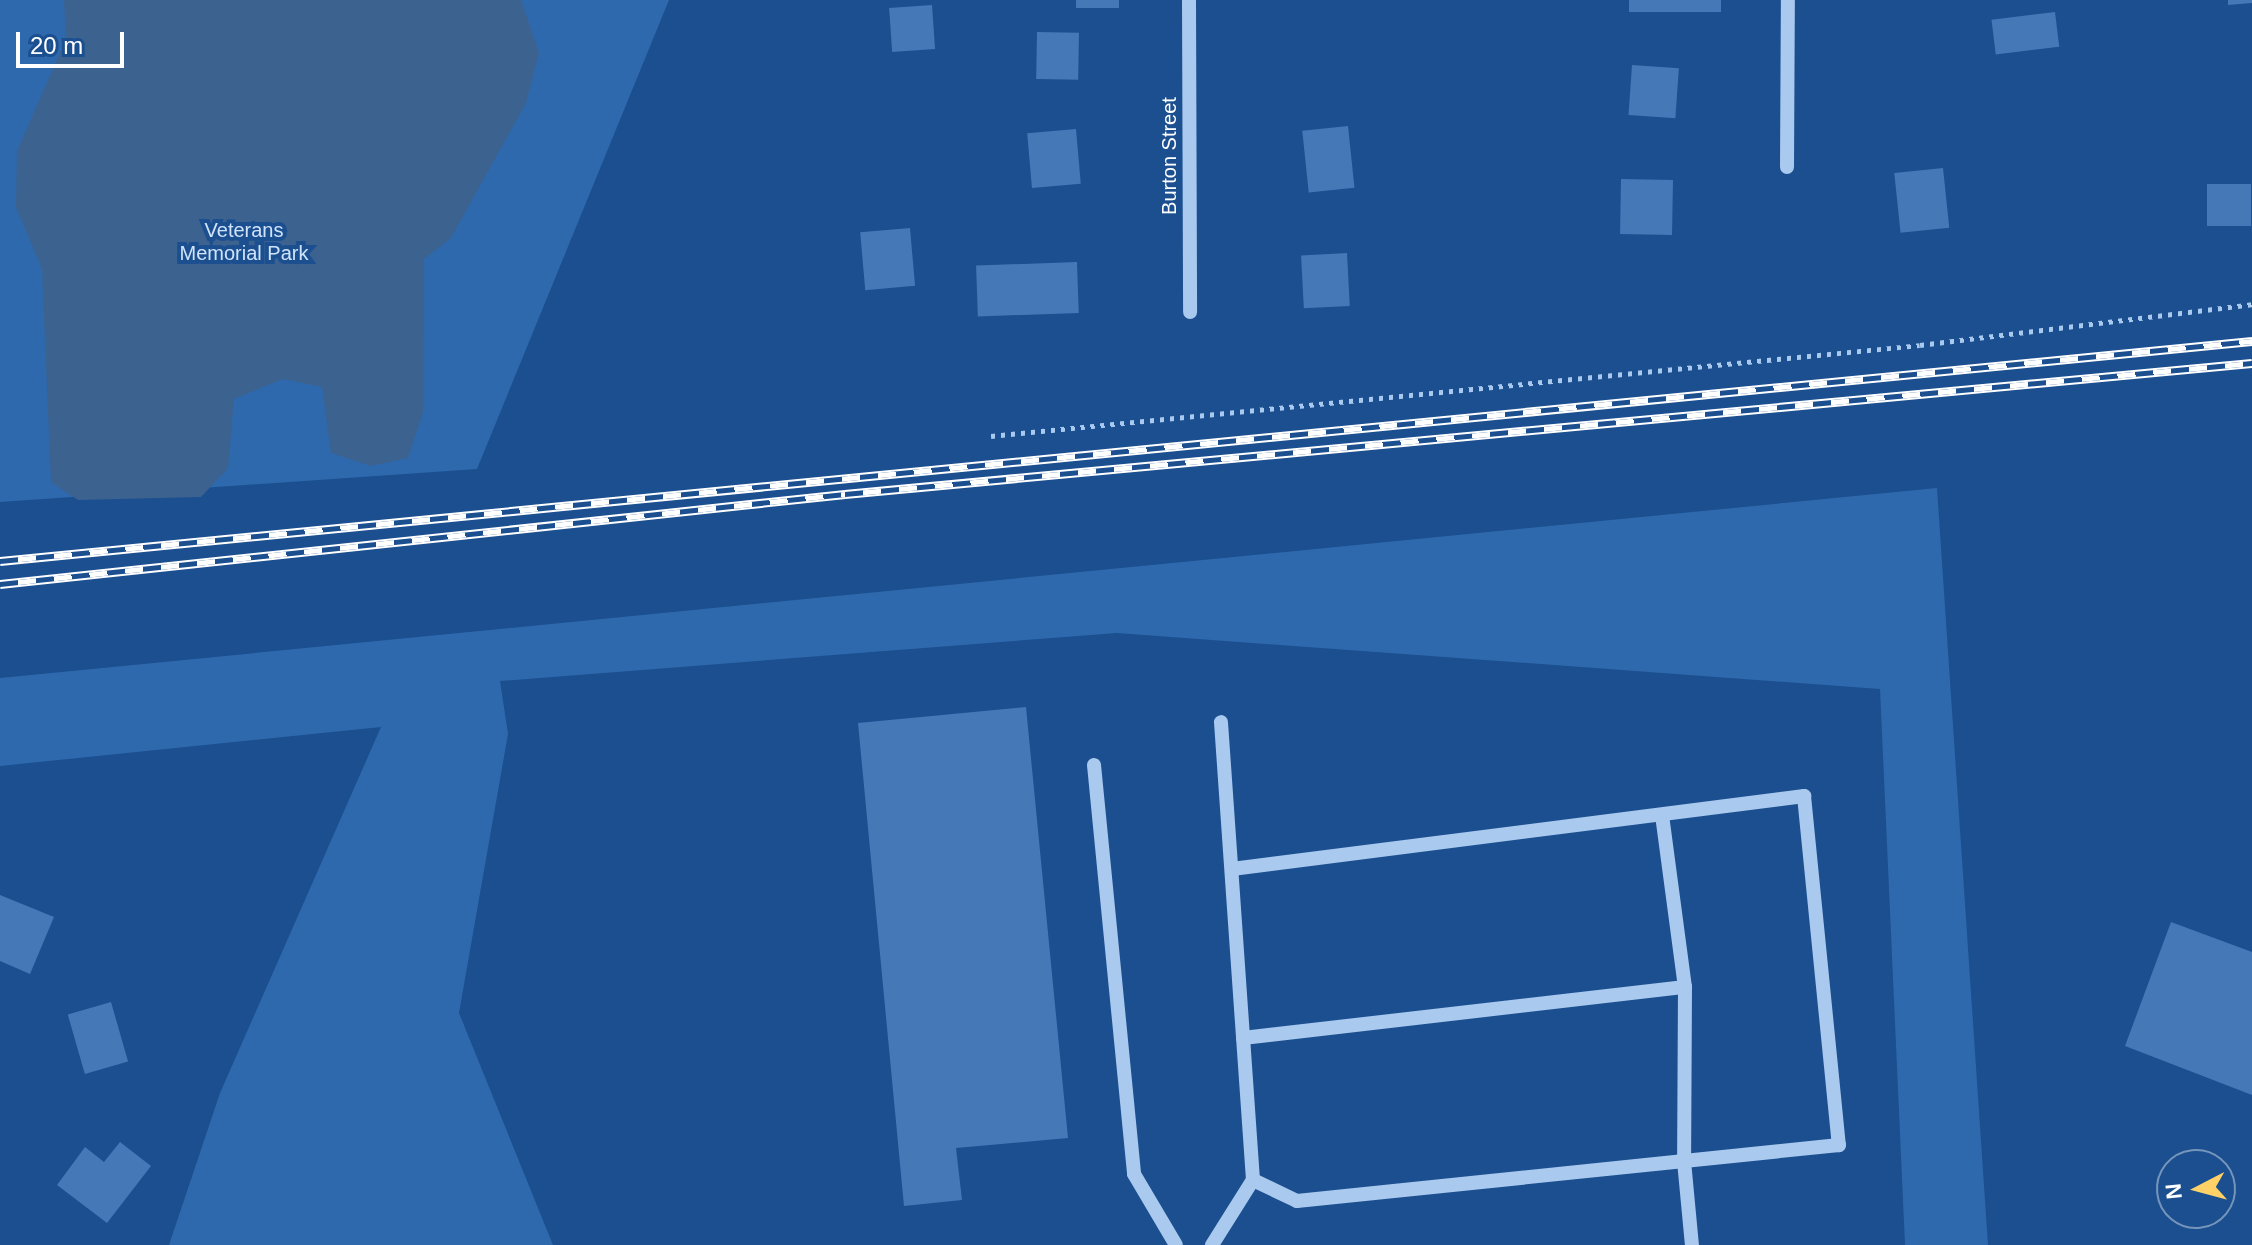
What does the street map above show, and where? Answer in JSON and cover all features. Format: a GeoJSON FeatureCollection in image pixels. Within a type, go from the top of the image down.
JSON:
{"type":"FeatureCollection","features":[{"type":"Feature","properties":{"kind":"street","name":"Burton Street"},"geometry":{"type":"LineString","coordinates":[[1189,0],[1190,312]]}},
{"type":"Feature","properties":{"kind":"street"},"geometry":{"type":"LineString","coordinates":[[1787,167],[1788,0]]}},
{"type":"Feature","properties":{"kind":"street"},"geometry":{"type":"LineString","coordinates":[[1212,1245],[1253,1180],[1221,722]]}},
{"type":"Feature","properties":{"kind":"street"},"geometry":{"type":"LineString","coordinates":[[1094,765],[1134,1174],[1176,1245]]}},
{"type":"Feature","properties":{"kind":"street"},"geometry":{"type":"LineString","coordinates":[[1232,869],[1804,796],[1839,1145],[1297,1201],[1253,1180]]}},
{"type":"Feature","properties":{"kind":"street"},"geometry":{"type":"LineString","coordinates":[[1662,815],[1685,987],[1684,1161],[1692,1245]]}},
{"type":"Feature","properties":{"kind":"street"},"geometry":{"type":"LineString","coordinates":[[1243,1038],[1685,987]]}},
{"type":"Feature","properties":{"kind":"path"},"geometry":{"type":"LineString","coordinates":[[991,436],[1920,345],[2252,304]]}},
{"type":"Feature","properties":{"kind":"green space","name":"Veterans Memorial Park"},"geometry":{"type":"Polygon","coordinates":[[[0,0],[669,0],[477,469],[0,502],[0,0]]]}},
{"type":"Feature","properties":{"kind":"green space"},"geometry":{"type":"Polygon","coordinates":[[[1937,488],[1988,1245],[1905,1245],[1880,689],[1117,633],[500,681],[508,734],[459,1013],[553,1245],[169,1245],[220,1093],[381,727],[0,766],[0,678],[1937,488]]]}},
{"type":"Feature","properties":{"kind":"shaded area","name":"Veterans Memorial Park"},"geometry":{"type":"Polygon","coordinates":[[[64,0],[521,0],[539,53],[526,103],[451,238],[424,259],[423,412],[408,458],[371,466],[331,453],[322,387],[283,379],[234,399],[228,468],[201,497],[78,500],[51,482],[42,269],[16,207],[17,151],[66,39],[64,0]]]}},
{"type":"Feature","properties":{"kind":"building"},"geometry":{"type":"Polygon","coordinates":[[[1076,0],[1119,0],[1119,8],[1076,8],[1076,0]]]}},
{"type":"Feature","properties":{"kind":"building"},"geometry":{"type":"Polygon","coordinates":[[[1629,0],[1721,0],[1721,12],[1629,12],[1629,0]]]}},
{"type":"Feature","properties":{"kind":"building"},"geometry":{"type":"Polygon","coordinates":[[[2228,0],[2252,0],[2252,3],[2228,5],[2228,0]]]}},
{"type":"Feature","properties":{"kind":"building"},"geometry":{"type":"Polygon","coordinates":[[[932,5],[935,49],[892,52],[889,8],[932,5]]]}},
{"type":"Feature","properties":{"kind":"building"},"geometry":{"type":"Polygon","coordinates":[[[2055,12],[2059,47],[1996,55],[1991,20],[2055,12]]]}},
{"type":"Feature","properties":{"kind":"building"},"geometry":{"type":"Polygon","coordinates":[[[1037,32],[1079,33],[1078,80],[1036,79],[1037,32]]]}},
{"type":"Feature","properties":{"kind":"building"},"geometry":{"type":"Polygon","coordinates":[[[1632,65],[1679,68],[1675,118],[1629,115],[1632,65]]]}},
{"type":"Feature","properties":{"kind":"building"},"geometry":{"type":"Polygon","coordinates":[[[1348,126],[1354,188],[1309,192],[1302,131],[1348,126]]]}},
{"type":"Feature","properties":{"kind":"building"},"geometry":{"type":"Polygon","coordinates":[[[1076,129],[1081,184],[1032,188],[1027,133],[1076,129]]]}},
{"type":"Feature","properties":{"kind":"building"},"geometry":{"type":"Polygon","coordinates":[[[1943,168],[1949,228],[1901,233],[1894,173],[1943,168]]]}},
{"type":"Feature","properties":{"kind":"building"},"geometry":{"type":"Polygon","coordinates":[[[1621,179],[1673,180],[1672,235],[1620,234],[1621,179]]]}},
{"type":"Feature","properties":{"kind":"building"},"geometry":{"type":"Polygon","coordinates":[[[2207,184],[2251,184],[2251,226],[2207,226],[2207,184]]]}},
{"type":"Feature","properties":{"kind":"building"},"geometry":{"type":"Polygon","coordinates":[[[910,228],[915,286],[865,290],[860,232],[910,228]]]}},
{"type":"Feature","properties":{"kind":"building"},"geometry":{"type":"Polygon","coordinates":[[[1347,253],[1350,306],[1304,308],[1301,255],[1347,253]]]}},
{"type":"Feature","properties":{"kind":"building"},"geometry":{"type":"Polygon","coordinates":[[[1077,262],[1079,313],[978,316],[976,266],[1077,262]]]}},
{"type":"Feature","properties":{"kind":"building"},"geometry":{"type":"Polygon","coordinates":[[[1026,707],[1068,1138],[956,1148],[962,1200],[904,1206],[858,723],[1026,707]]]}},
{"type":"Feature","properties":{"kind":"building"},"geometry":{"type":"Polygon","coordinates":[[[0,895],[54,917],[30,974],[0,961],[0,895]]]}},
{"type":"Feature","properties":{"kind":"building"},"geometry":{"type":"Polygon","coordinates":[[[2171,922],[2252,952],[2252,1095],[2125,1046],[2171,922]]]}},
{"type":"Feature","properties":{"kind":"building"},"geometry":{"type":"Polygon","coordinates":[[[111,1002],[128,1062],[85,1074],[68,1014],[111,1002]]]}},
{"type":"Feature","properties":{"kind":"building"},"geometry":{"type":"Polygon","coordinates":[[[120,1142],[151,1166],[107,1223],[57,1185],[85,1147],[104,1162],[120,1142]]]}},
{"type":"Feature","properties":{"kind":"railway"},"geometry":{"type":"LineString","coordinates":[[0,561],[2252,341]]}},
{"type":"Feature","properties":{"kind":"railway"},"geometry":{"type":"LineString","coordinates":[[0,584],[845,494],[2252,363]]}}]}
